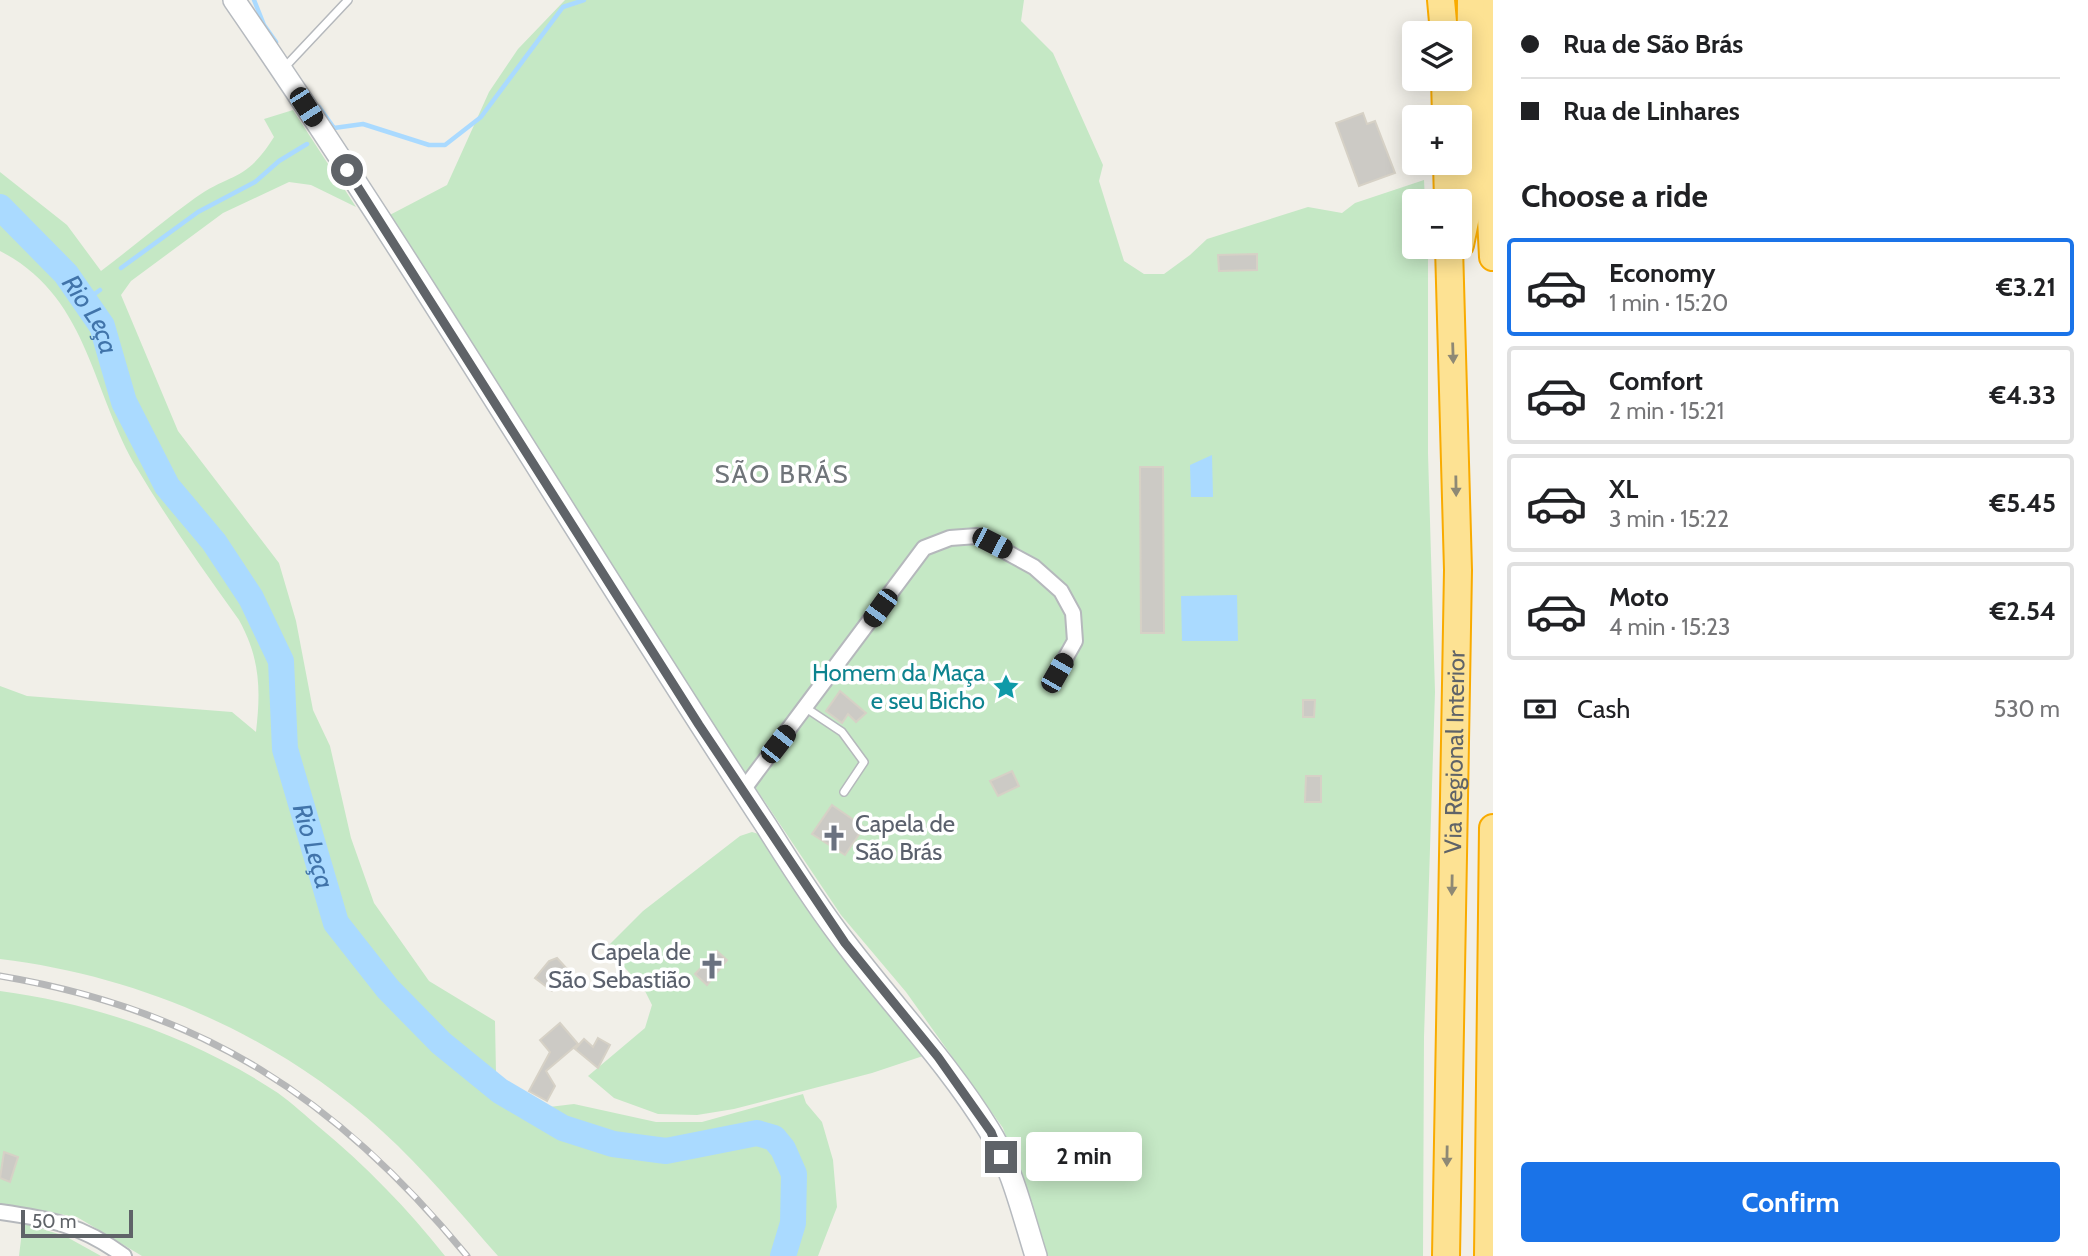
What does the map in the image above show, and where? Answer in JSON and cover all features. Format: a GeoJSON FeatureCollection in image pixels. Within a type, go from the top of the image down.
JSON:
{"type":"FeatureCollection","features":[{"type":"Feature","properties":{"kind":"highway"},"geometry":{"type":"LineString","coordinates":[[1434,0],[1441,21]]}},
{"type":"Feature","properties":{"kind":"highway"},"geometry":{"type":"LineString","coordinates":[[1441,0],[1443,21]]}},
{"type":"Feature","properties":{"kind":"highway"},"geometry":{"type":"LineString","coordinates":[[1468,189],[1471,0]]}},
{"type":"Feature","properties":{"kind":"highway"},"geometry":{"type":"LineString","coordinates":[[1491,0],[1489,178],[1493,257]]}},
{"type":"Feature","properties":{"kind":"highway","name":"Via Regional Interior"},"geometry":{"type":"LineString","coordinates":[[1446,1256],[1458,570],[1450,259]]}},
{"type":"Feature","properties":{"kind":"highway"},"geometry":{"type":"LineString","coordinates":[[1451,288],[1457,259]]}},
{"type":"Feature","properties":{"kind":"highway","name":"Via Regional Interior"},"geometry":{"type":"LineString","coordinates":[[1488,1256],[1493,828]]}},
{"type":"Feature","properties":{"kind":"main road"},"geometry":{"type":"LineString","coordinates":[[234,0],[743,790],[845,943],[938,1057],[991,1132],[1021,1208],[1036,1256]]}},
{"type":"Feature","properties":{"kind":"street"},"geometry":{"type":"LineString","coordinates":[[743,790],[924,548],[950,538],[977,536],[1034,567],[1061,591],[1073,613],[1075,641],[1057,673]]}},
{"type":"Feature","properties":{"kind":"street"},"geometry":{"type":"LineString","coordinates":[[0,1212],[60,1221],[107,1244],[124,1256]]}},
{"type":"Feature","properties":{"kind":"lane"},"geometry":{"type":"LineString","coordinates":[[282,71],[348,0]]}},
{"type":"Feature","properties":{"kind":"lane"},"geometry":{"type":"LineString","coordinates":[[806,708],[842,732],[864,762],[844,792]]}},
{"type":"Feature","properties":{"kind":"green space"},"geometry":{"type":"Polygon","coordinates":[[[565,0],[1024,0],[1021,21],[1053,53],[1103,165],[1099,181],[1124,261],[1144,274],[1164,274],[1207,239],[1308,207],[1342,213],[1355,203],[1424,180],[1424,189],[1402,189],[1402,259],[1428,259],[1428,453],[1435,692],[1424,1037],[1423,1256],[1047,1256],[1003,1128],[906,992],[841,915],[734,756],[384,218],[447,185],[489,92],[518,49],[565,0]]]}},
{"type":"Feature","properties":{"kind":"green space"},"geometry":{"type":"Polygon","coordinates":[[[293,110],[356,207],[311,185],[289,182],[223,213],[131,281],[121,295],[178,431],[279,563],[296,621],[313,710],[330,746],[351,838],[374,903],[429,981],[495,1021],[496,1074],[549,1107],[574,1104],[656,1122],[702,1122],[803,1094],[806,1103],[822,1122],[833,1160],[837,1207],[818,1256],[498,1256],[442,1192],[382,1131],[341,1097],[252,1039],[204,1015],[155,996],[53,967],[0,959],[0,686],[27,696],[232,712],[256,732],[258,688],[255,661],[239,620],[138,470],[122,440],[71,320],[53,294],[30,270],[0,251],[0,172],[67,225],[101,271],[195,198],[238,175],[255,162],[274,137],[264,119],[293,110]]]}},
{"type":"Feature","properties":{"kind":"green space"},"geometry":{"type":"Polygon","coordinates":[[[752,832],[762,835],[924,1050],[923,1056],[872,1073],[734,1109],[697,1115],[658,1114],[614,1098],[588,1076],[645,1028],[652,1005],[643,987],[606,948],[643,911],[740,836],[752,832]]]}},
{"type":"Feature","properties":{"kind":"green space"},"geometry":{"type":"Polygon","coordinates":[[[0,991],[109,1014],[179,1040],[246,1073],[283,1097],[353,1157],[401,1204],[445,1256],[142,1256],[77,1217],[0,1204],[0,991]]]}},
{"type":"Feature","properties":{"kind":"green space"},"geometry":{"type":"Polygon","coordinates":[[[23,1223],[65,1236],[101,1256],[19,1256],[23,1223]]]}},
{"type":"Feature","properties":{"kind":"water"},"geometry":{"type":"Polygon","coordinates":[[[1212,455],[1213,497],[1191,497],[1190,465],[1212,455]]]}},
{"type":"Feature","properties":{"kind":"water"},"geometry":{"type":"Polygon","coordinates":[[[1237,595],[1238,641],[1182,641],[1181,596],[1237,595]]]}},
{"type":"Feature","properties":{"kind":"building"},"geometry":{"type":"Polygon","coordinates":[[[1363,113],[1367,124],[1375,121],[1395,173],[1359,186],[1336,123],[1363,113]]]}},
{"type":"Feature","properties":{"kind":"building"},"geometry":{"type":"Polygon","coordinates":[[[1257,254],[1257,270],[1219,271],[1218,255],[1257,254]]]}},
{"type":"Feature","properties":{"kind":"building"},"geometry":{"type":"Polygon","coordinates":[[[1140,467],[1163,467],[1164,633],[1141,633],[1140,467]]]}},
{"type":"Feature","properties":{"kind":"building"},"geometry":{"type":"Polygon","coordinates":[[[840,691],[866,713],[856,722],[848,714],[842,723],[826,711],[840,691]]]}},
{"type":"Feature","properties":{"kind":"building"},"geometry":{"type":"Polygon","coordinates":[[[1303,700],[1315,700],[1314,717],[1303,717],[1303,700]]]}},
{"type":"Feature","properties":{"kind":"building"},"geometry":{"type":"Polygon","coordinates":[[[1012,771],[1019,786],[998,796],[990,781],[1012,771]]]}},
{"type":"Feature","properties":{"kind":"building"},"geometry":{"type":"Polygon","coordinates":[[[1306,776],[1321,776],[1321,802],[1305,802],[1306,776]]]}},
{"type":"Feature","properties":{"kind":"building"},"geometry":{"type":"Polygon","coordinates":[[[832,805],[864,827],[845,855],[812,834],[832,805]]]}},
{"type":"Feature","properties":{"kind":"building","name":"Capela de São Sebastião"},"geometry":{"type":"Polygon","coordinates":[[[717,951],[727,960],[707,985],[695,974],[717,951]]]}},
{"type":"Feature","properties":{"kind":"building"},"geometry":{"type":"Polygon","coordinates":[[[557,958],[569,971],[552,991],[535,978],[549,961],[557,958]]]}},
{"type":"Feature","properties":{"kind":"building"},"geometry":{"type":"Polygon","coordinates":[[[560,1023],[578,1044],[546,1071],[555,1086],[547,1101],[529,1091],[550,1052],[540,1040],[560,1023]]]}},
{"type":"Feature","properties":{"kind":"building"},"geometry":{"type":"Polygon","coordinates":[[[598,1038],[610,1045],[598,1068],[575,1049],[584,1039],[593,1047],[598,1038]]]}},
{"type":"Feature","properties":{"kind":"building"},"geometry":{"type":"Polygon","coordinates":[[[4,1152],[18,1157],[10,1182],[0,1178],[4,1152]]]}},
{"type":"Feature","properties":{"kind":"waterway"},"geometry":{"type":"LineString","coordinates":[[254,0],[264,25],[276,42]]}},
{"type":"Feature","properties":{"kind":"waterway"},"geometry":{"type":"LineString","coordinates":[[319,107],[334,128],[363,124],[429,145],[445,145],[481,117],[563,7],[584,0]]}},
{"type":"Feature","properties":{"kind":"waterway"},"geometry":{"type":"LineString","coordinates":[[121,268],[198,212],[255,182],[279,161],[307,144]]}},
{"type":"Feature","properties":{"kind":"waterway","name":"Rio Leça"},"geometry":{"type":"LineString","coordinates":[[0,207],[66,274],[102,326],[124,402],[167,486],[214,542],[251,598],[281,661],[285,749],[336,923],[388,989],[441,1043],[500,1091],[563,1128],[613,1144],[666,1151],[757,1133],[774,1138],[783,1149],[794,1174],[793,1223],[783,1256]]}},
{"type":"Feature","properties":{"kind":"waterway"},"geometry":{"type":"LineString","coordinates":[[85,301],[100,290]]}},
{"type":"Feature","properties":{"kind":"railway"},"geometry":{"type":"LineString","coordinates":[[0,976],[73,991],[140,1012],[203,1038],[261,1070],[316,1107],[368,1151],[418,1200],[467,1256]]}},
{"type":"Feature","properties":{"kind":"place","name":"Homem da Maça e seu Bicho"},"geometry":{"type":"Point","coordinates":[1006,687]}},
{"type":"Feature","properties":{"kind":"place","name":"Capela de São Brás"},"geometry":{"type":"Point","coordinates":[834,838]}},
{"type":"Feature","properties":{"kind":"place","name":"Capela de São Sebastião"},"geometry":{"type":"Point","coordinates":[712,966]}},
{"type":"Feature","properties":{"kind":"district","name":"SÃO BRÁS"},"geometry":{"type":"Point","coordinates":[782,474]}},
{"type":"Feature","properties":{"kind":"route"},"geometry":{"type":"LineString","coordinates":[[347,170],[474,366],[699,725],[845,943],[938,1057],[991,1132],[1001,1157]]}}]}
